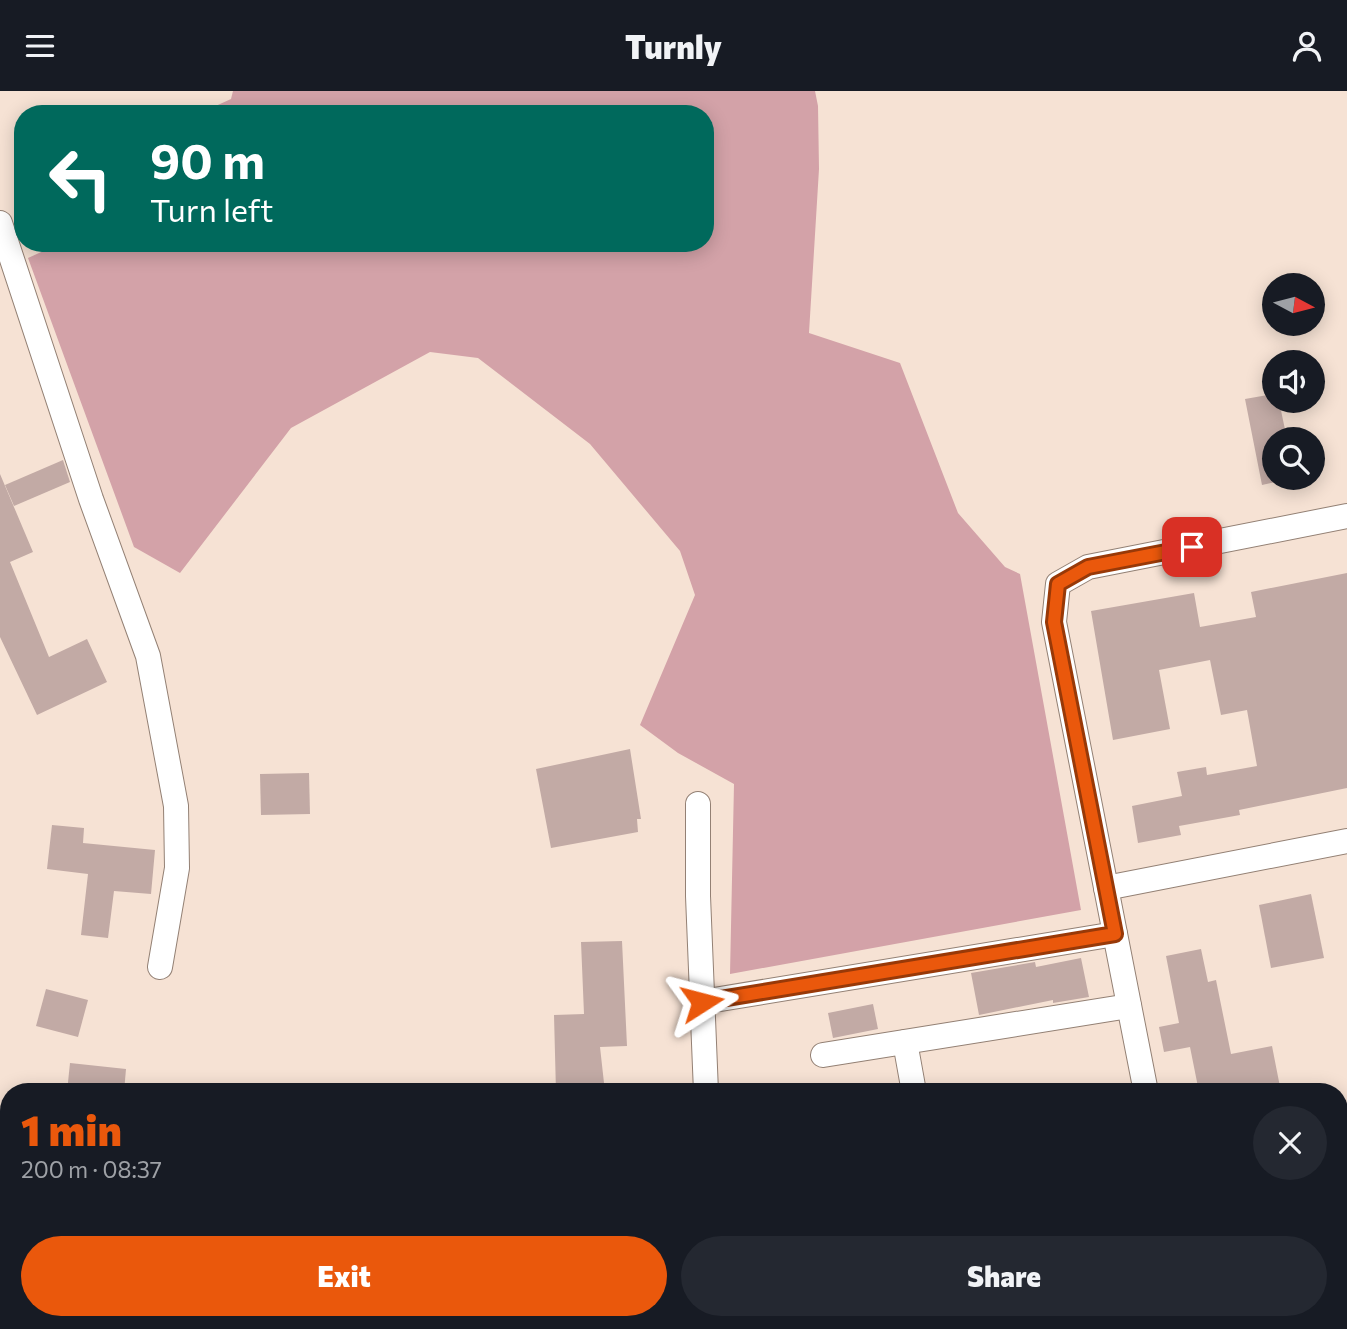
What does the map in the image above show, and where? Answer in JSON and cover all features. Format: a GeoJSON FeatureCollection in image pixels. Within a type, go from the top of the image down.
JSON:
{"type":"FeatureCollection","features":[{"type":"Feature","properties":{"kind":"street"},"geometry":{"type":"LineString","coordinates":[[0,223],[91,499],[148,656],[176,806],[177,868],[160,967]]}},
{"type":"Feature","properties":{"kind":"street"},"geometry":{"type":"LineString","coordinates":[[1144,1083],[1054,622],[1058,584],[1088,567],[1347,516]]}},
{"type":"Feature","properties":{"kind":"street"},"geometry":{"type":"LineString","coordinates":[[698,804],[698,895],[706,1083]]}},
{"type":"Feature","properties":{"kind":"street"},"geometry":{"type":"LineString","coordinates":[[1106,888],[1347,841]]}},
{"type":"Feature","properties":{"kind":"street"},"geometry":{"type":"LineString","coordinates":[[702,1002],[1115,934]]}},
{"type":"Feature","properties":{"kind":"street"},"geometry":{"type":"LineString","coordinates":[[823,1055],[1129,1006]]}},
{"type":"Feature","properties":{"kind":"street"},"geometry":{"type":"LineString","coordinates":[[905,1042],[912,1083]]}},
{"type":"Feature","properties":{"kind":"shaded area"},"geometry":{"type":"Polygon","coordinates":[[[233,91],[815,91],[818,106],[819,169],[809,333],[900,363],[958,513],[1005,567],[1020,574],[1081,910],[730,974],[734,784],[678,753],[640,725],[695,595],[680,551],[590,444],[478,358],[430,352],[291,428],[180,573],[134,547],[28,258],[41,252],[714,252],[714,105],[218,105],[231,99],[233,91]]]}},
{"type":"Feature","properties":{"kind":"building"},"geometry":{"type":"Polygon","coordinates":[[[1262,396],[1262,413],[1282,413],[1284,427],[1262,427],[1262,485],[1245,399],[1262,396]]]}},
{"type":"Feature","properties":{"kind":"building"},"geometry":{"type":"Polygon","coordinates":[[[63,460],[70,482],[14,506],[5,485],[63,460]]]}},
{"type":"Feature","properties":{"kind":"building"},"geometry":{"type":"Polygon","coordinates":[[[0,474],[33,552],[10,562],[49,657],[87,639],[107,682],[37,715],[0,637],[0,474]]]}},
{"type":"Feature","properties":{"kind":"building"},"geometry":{"type":"Polygon","coordinates":[[[1347,573],[1347,788],[1239,810],[1240,815],[1179,826],[1181,835],[1138,843],[1132,806],[1182,796],[1177,772],[1206,767],[1207,775],[1257,766],[1247,710],[1221,715],[1210,660],[1159,670],[1170,729],[1113,740],[1091,611],[1194,593],[1200,627],[1256,617],[1251,592],[1347,573]]]}},
{"type":"Feature","properties":{"kind":"building"},"geometry":{"type":"Polygon","coordinates":[[[630,749],[641,819],[637,819],[638,832],[551,848],[536,769],[630,749]]]}},
{"type":"Feature","properties":{"kind":"building"},"geometry":{"type":"Polygon","coordinates":[[[309,773],[310,814],[261,815],[260,774],[309,773]]]}},
{"type":"Feature","properties":{"kind":"building"},"geometry":{"type":"Polygon","coordinates":[[[52,825],[84,828],[83,843],[155,850],[151,894],[114,891],[108,938],[81,935],[88,874],[47,869],[52,825]]]}},
{"type":"Feature","properties":{"kind":"building"},"geometry":{"type":"Polygon","coordinates":[[[1311,894],[1324,958],[1271,968],[1259,905],[1311,894]]]}},
{"type":"Feature","properties":{"kind":"building"},"geometry":{"type":"Polygon","coordinates":[[[622,941],[627,1046],[600,1047],[604,1083],[556,1083],[554,1015],[584,1014],[581,942],[622,941]]]}},
{"type":"Feature","properties":{"kind":"building"},"geometry":{"type":"Polygon","coordinates":[[[1201,949],[1208,982],[1216,980],[1231,1054],[1272,1046],[1279,1083],[1197,1083],[1190,1047],[1164,1052],[1159,1027],[1179,1023],[1166,956],[1201,949]]]}},
{"type":"Feature","properties":{"kind":"building"},"geometry":{"type":"Polygon","coordinates":[[[1081,958],[1089,997],[1053,1003],[1053,1000],[979,1015],[971,973],[1035,962],[1036,967],[1081,958]]]}},
{"type":"Feature","properties":{"kind":"building"},"geometry":{"type":"Polygon","coordinates":[[[46,989],[88,1000],[78,1037],[36,1026],[46,989]]]}},
{"type":"Feature","properties":{"kind":"building"},"geometry":{"type":"Polygon","coordinates":[[[873,1004],[878,1029],[833,1038],[828,1013],[873,1004]]]}},
{"type":"Feature","properties":{"kind":"building"},"geometry":{"type":"Polygon","coordinates":[[[70,1063],[126,1069],[125,1083],[68,1083],[70,1063]]]}},
{"type":"Feature","properties":{"kind":"route"},"geometry":{"type":"LineString","coordinates":[[702,1002],[1115,934],[1054,622],[1058,584],[1088,567],[1192,547]]}}]}
